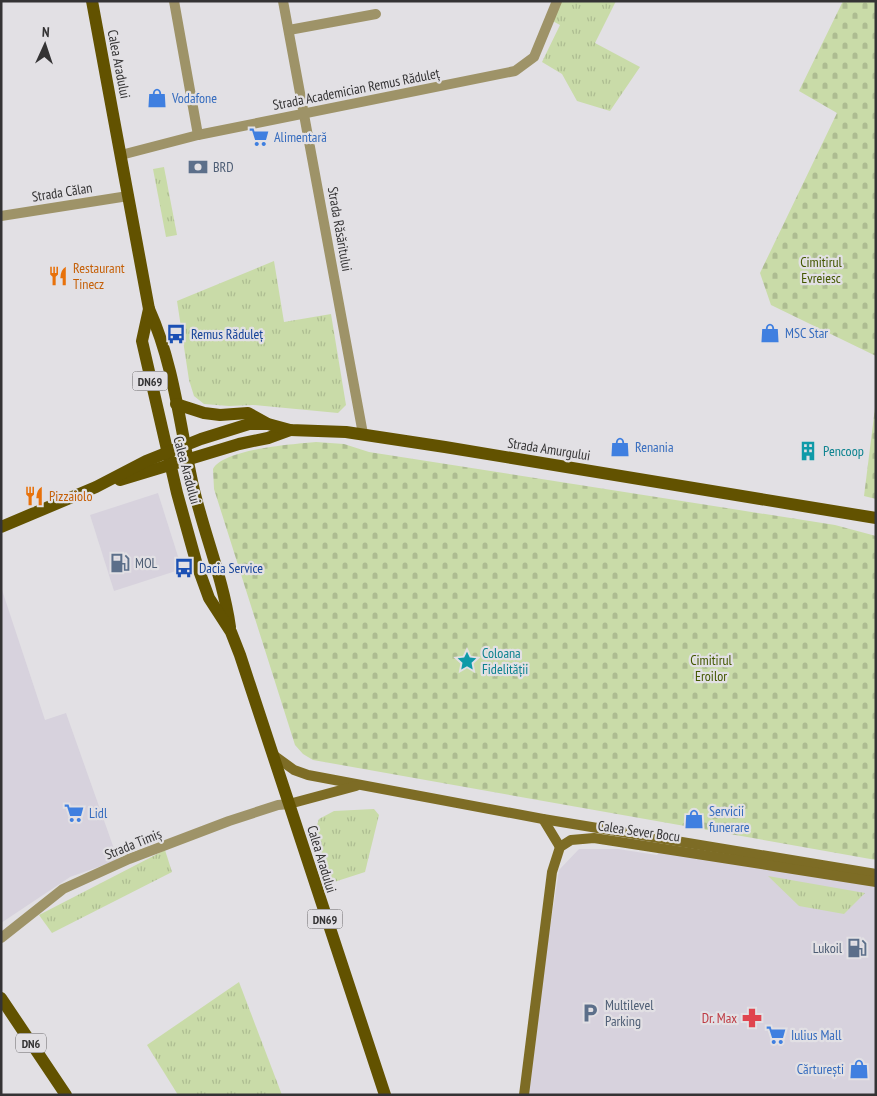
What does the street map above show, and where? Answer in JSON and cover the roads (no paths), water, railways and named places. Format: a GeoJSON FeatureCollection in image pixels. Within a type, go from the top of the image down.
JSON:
{"type":"FeatureCollection","features":[{"type":"Feature","properties":{"kind":"main road","name":"Calea Aradului"},"geometry":{"type":"LineString","coordinates":[[92,1],[148,309],[162,338],[188,461],[204,526],[225,594],[231,632],[289,804],[318,899],[385,1095]]}},
{"type":"Feature","properties":{"kind":"main road","name":"Calea Aradului"},"geometry":{"type":"LineString","coordinates":[[148,309],[142,342],[166,453],[197,565],[209,598],[231,632]]}},
{"type":"Feature","properties":{"kind":"main road"},"geometry":{"type":"LineString","coordinates":[[176,404],[204,413],[220,415],[248,413],[268,424]]}},
{"type":"Feature","properties":{"kind":"main road","name":"Strada Amurgului"},"geometry":{"type":"LineString","coordinates":[[96,487],[166,453],[229,429],[249,424],[268,424],[290,430],[363,434],[876,518]]}},
{"type":"Feature","properties":{"kind":"main road","name":"Strada Amurgului"},"geometry":{"type":"LineString","coordinates":[[96,487],[290,430]]}},
{"type":"Feature","properties":{"kind":"main road"},"geometry":{"type":"LineString","coordinates":[[1,527],[96,487]]}},
{"type":"Feature","properties":{"kind":"main road","name":"Strada Amurgului"},"geometry":{"type":"LineString","coordinates":[[803,505],[876,525]]}},
{"type":"Feature","properties":{"kind":"main road","name":"Calea Sever Bocu"},"geometry":{"type":"LineString","coordinates":[[272,754],[299,773],[543,819],[876,874]]}},
{"type":"Feature","properties":{"kind":"main road"},"geometry":{"type":"LineString","coordinates":[[289,804],[347,788],[365,786]]}},
{"type":"Feature","properties":{"kind":"main road"},"geometry":{"type":"LineString","coordinates":[[524,1095],[551,880],[555,859],[560,847],[543,819]]}},
{"type":"Feature","properties":{"kind":"main road","name":"Calea Sever Bocu"},"geometry":{"type":"LineString","coordinates":[[560,847],[571,840],[594,838],[876,882]]}},
{"type":"Feature","properties":{"kind":"main road","name":"DN6"},"geometry":{"type":"LineString","coordinates":[[1,998],[66,1095]]}},
{"type":"Feature","properties":{"kind":"street"},"geometry":{"type":"LineString","coordinates":[[174,1],[198,135]]}},
{"type":"Feature","properties":{"kind":"street","name":"Strada Răsăritului"},"geometry":{"type":"LineString","coordinates":[[283,1],[363,434]]}},
{"type":"Feature","properties":{"kind":"street","name":"Strada Academician Remus Răduleț"},"geometry":{"type":"LineString","coordinates":[[121,155],[198,135],[496,76],[521,68],[534,57],[557,1]]}},
{"type":"Feature","properties":{"kind":"street"},"geometry":{"type":"LineString","coordinates":[[289,30],[376,14]]}},
{"type":"Feature","properties":{"kind":"street","name":"Strada Călan"},"geometry":{"type":"LineString","coordinates":[[1,216],[128,196]]}},
{"type":"Feature","properties":{"kind":"street","name":"Strada Timiș"},"geometry":{"type":"LineString","coordinates":[[1,938],[63,889],[171,843],[229,821],[278,805],[289,804]]}},
{"type":"Feature","properties":{"kind":"place","name":"Vodafone"},"geometry":{"type":"Point","coordinates":[157,98]}},
{"type":"Feature","properties":{"kind":"place","name":"Alimentară"},"geometry":{"type":"Point","coordinates":[259,137]}},
{"type":"Feature","properties":{"kind":"place","name":"BRD"},"geometry":{"type":"Point","coordinates":[198,167]}},
{"type":"Feature","properties":{"kind":"place","name":"Restaurant Tinecz"},"geometry":{"type":"Point","coordinates":[58,276]}},
{"type":"Feature","properties":{"kind":"place","name":"MSC Star"},"geometry":{"type":"Point","coordinates":[770,333]}},
{"type":"Feature","properties":{"kind":"place","name":"Remus Răduleț"},"geometry":{"type":"Point","coordinates":[176,334]}},
{"type":"Feature","properties":{"kind":"place","name":"Renania"},"geometry":{"type":"Point","coordinates":[620,447]}},
{"type":"Feature","properties":{"kind":"place","name":"Pencoop"},"geometry":{"type":"Point","coordinates":[808,451]}},
{"type":"Feature","properties":{"kind":"place","name":"Pizzaiolo"},"geometry":{"type":"Point","coordinates":[34,496]}},
{"type":"Feature","properties":{"kind":"place","name":"MOL"},"geometry":{"type":"Point","coordinates":[120,563]}},
{"type":"Feature","properties":{"kind":"place","name":"Dacia Service"},"geometry":{"type":"Point","coordinates":[184,568]}},
{"type":"Feature","properties":{"kind":"place","name":"Coloana Fidelității"},"geometry":{"type":"Point","coordinates":[467,661]}},
{"type":"Feature","properties":{"kind":"place","name":"Lidl"},"geometry":{"type":"Point","coordinates":[74,813]}},
{"type":"Feature","properties":{"kind":"place","name":"Servicii funerare"},"geometry":{"type":"Point","coordinates":[694,819]}},
{"type":"Feature","properties":{"kind":"place","name":"Lukoil"},"geometry":{"type":"Point","coordinates":[857,948]}},
{"type":"Feature","properties":{"kind":"place","name":"Multilevel Parking"},"geometry":{"type":"Point","coordinates":[590,1013]}},
{"type":"Feature","properties":{"kind":"place","name":"Dr. Max"},"geometry":{"type":"Point","coordinates":[752,1018]}},
{"type":"Feature","properties":{"kind":"place","name":"Iulius Mall"},"geometry":{"type":"Point","coordinates":[776,1035]}},
{"type":"Feature","properties":{"kind":"place","name":"Cărturești"},"geometry":{"type":"Point","coordinates":[859,1069]}},
{"type":"Feature","properties":{"kind":"park label","name":"Cimitirul Evreiesc"},"geometry":{"type":"Point","coordinates":[821,270]}},
{"type":"Feature","properties":{"kind":"park label","name":"Cimitirul Eroilor"},"geometry":{"type":"Point","coordinates":[711,668]}}]}
